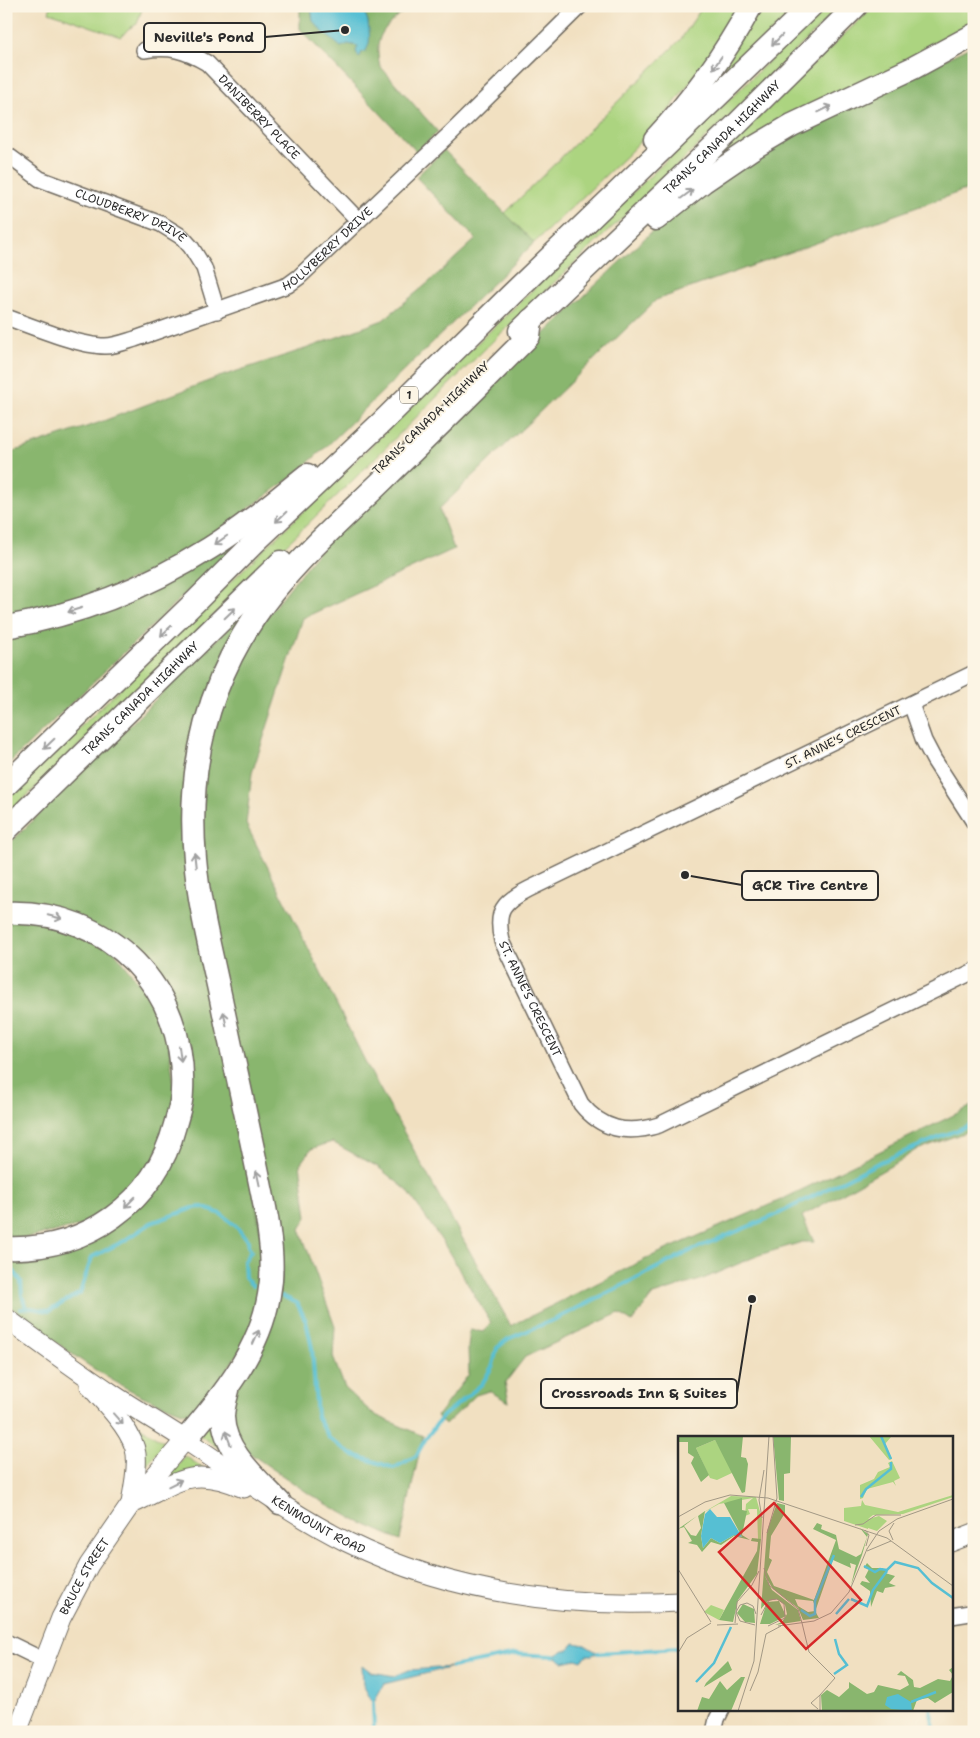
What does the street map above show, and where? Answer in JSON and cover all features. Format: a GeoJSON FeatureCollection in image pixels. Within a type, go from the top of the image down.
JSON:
{"type":"FeatureCollection","features":[{"type":"Feature","properties":{"kind":"highway"},"geometry":{"type":"LineString","coordinates":[[6,627],[63,614],[112,597],[162,575],[212,547],[277,499],[327,458],[412,379],[480,312],[504,301],[512,280],[617,179],[675,116],[715,66],[751,6]]}},
{"type":"Feature","properties":{"kind":"highway","name":"1"},"geometry":{"type":"LineString","coordinates":[[6,785],[811,6]]}},
{"type":"Feature","properties":{"kind":"highway","name":"TRANS CANADA HIGHWAY"},"geometry":{"type":"LineString","coordinates":[[6,830],[314,530],[423,427],[536,315],[735,126],[856,6]]}},
{"type":"Feature","properties":{"kind":"highway"},"geometry":{"type":"LineString","coordinates":[[185,1440],[211,1409],[252,1346],[266,1311],[272,1261],[267,1218],[204,922],[195,861],[194,793],[200,746],[216,688],[232,653],[253,619],[273,592],[324,537],[529,336],[536,315],[563,303],[670,207],[753,148],[792,125],[913,68],[974,35]]}},
{"type":"Feature","properties":{"kind":"highway"},"geometry":{"type":"LineString","coordinates":[[6,913],[49,916],[67,920],[106,938],[124,951],[152,981],[164,1000],[172,1019],[180,1057],[182,1084],[179,1113],[164,1156],[141,1190],[126,1206],[110,1220],[75,1238],[36,1247],[6,1248]]}},
{"type":"Feature","properties":{"kind":"highway"},"geometry":{"type":"LineString","coordinates":[[231,1379],[223,1416],[227,1435],[240,1459],[280,1503]]}},
{"type":"Feature","properties":{"kind":"main road","name":"KENMOUNT ROAD"},"geometry":{"type":"LineString","coordinates":[[6,1318],[75,1368],[280,1503],[327,1532],[362,1549],[406,1566],[449,1579],[500,1591],[558,1600],[617,1604],[678,1602]]}},
{"type":"Feature","properties":{"kind":"main road"},"geometry":{"type":"LineString","coordinates":[[75,1368],[127,1431],[134,1446],[136,1461],[131,1504]]}},
{"type":"Feature","properties":{"kind":"main road","name":"BRUCE STREET"},"geometry":{"type":"LineString","coordinates":[[17,1732],[61,1618],[74,1592],[105,1540],[131,1504],[185,1440]]}},
{"type":"Feature","properties":{"kind":"main road"},"geometry":{"type":"LineString","coordinates":[[131,1504],[185,1479],[204,1476],[233,1483],[280,1503]]}},
{"type":"Feature","properties":{"kind":"main road"},"geometry":{"type":"LineString","coordinates":[[952,1542],[974,1534]]}},
{"type":"Feature","properties":{"kind":"street","name":"HOLLYBERRY DRIVE"},"geometry":{"type":"LineString","coordinates":[[7,320],[92,345],[105,346],[136,339],[288,285],[299,277],[452,132],[580,6]]}},
{"type":"Feature","properties":{"kind":"street","name":"DANIBERRY PLACE"},"geometry":{"type":"LineString","coordinates":[[144,50],[179,49],[207,63],[358,220]]}},
{"type":"Feature","properties":{"kind":"street","name":"CLOUDBERRY DRIVE"},"geometry":{"type":"LineString","coordinates":[[6,154],[30,172],[50,183],[161,224],[182,237],[191,247],[204,268],[217,311]]}},
{"type":"Feature","properties":{"kind":"street","name":"ST. ANNE'S CRESCENT"},"geometry":{"type":"LineString","coordinates":[[974,673],[518,894],[503,908],[498,918],[502,941],[582,1104],[597,1120],[608,1126],[621,1129],[646,1129],[659,1125],[974,971]]}},
{"type":"Feature","properties":{"kind":"street","name":"ST. ANNE'S CRESCENT"},"geometry":{"type":"LineString","coordinates":[[911,704],[924,740],[934,760],[974,822]]}},
{"type":"Feature","properties":{"kind":"street"},"geometry":{"type":"LineString","coordinates":[[952,1616],[970,1613]]}},
{"type":"Feature","properties":{"kind":"street"},"geometry":{"type":"LineString","coordinates":[[6,1642],[44,1661]]}},
{"type":"Feature","properties":{"kind":"street"},"geometry":{"type":"LineString","coordinates":[[714,1732],[722,1710]]}},
{"type":"Feature","properties":{"kind":"green space"},"geometry":{"type":"Polygon","coordinates":[[[51,6],[143,6],[137,24],[128,29],[121,37],[49,12],[51,6]]]}},
{"type":"Feature","properties":{"kind":"green space"},"geometry":{"type":"Polygon","coordinates":[[[300,6],[311,6],[313,21],[348,44],[359,46],[359,58],[368,26],[363,6],[410,6],[383,31],[378,46],[378,55],[380,66],[438,132],[417,152],[300,29],[300,6]]]}},
{"type":"Feature","properties":{"kind":"green space"},"geometry":{"type":"Polygon","coordinates":[[[703,6],[743,6],[734,24],[663,118],[627,155],[534,243],[505,213],[681,39],[703,6]]]}},
{"type":"Feature","properties":{"kind":"green space"},"geometry":{"type":"Polygon","coordinates":[[[756,6],[800,6],[692,104],[756,6]]]}},
{"type":"Feature","properties":{"kind":"green space"},"geometry":{"type":"Polygon","coordinates":[[[826,6],[841,6],[726,119],[498,336],[350,483],[6,816],[6,799],[826,6]]]}},
{"type":"Feature","properties":{"kind":"green space"},"geometry":{"type":"Polygon","coordinates":[[[874,6],[974,6],[974,29],[676,197],[874,6]]]}},
{"type":"Feature","properties":{"kind":"green space"},"geometry":{"type":"Polygon","coordinates":[[[974,45],[974,199],[968,189],[656,300],[439,509],[454,549],[303,618],[252,773],[246,824],[370,1071],[511,1326],[654,1255],[783,1199],[974,1105],[974,1129],[914,1151],[802,1216],[814,1242],[802,1242],[759,1255],[703,1279],[653,1295],[632,1322],[619,1313],[525,1357],[505,1383],[509,1402],[489,1391],[476,1395],[445,1425],[437,1416],[469,1374],[468,1348],[470,1330],[484,1332],[491,1323],[444,1244],[407,1190],[378,1167],[332,1142],[311,1149],[300,1164],[307,1217],[300,1229],[335,1327],[333,1357],[345,1388],[373,1414],[423,1436],[400,1540],[357,1521],[311,1495],[242,1448],[234,1432],[231,1401],[272,1308],[202,870],[205,754],[236,656],[324,544],[667,217],[753,153],[974,45]]]}},
{"type":"Feature","properties":{"kind":"green space"},"geometry":{"type":"Polygon","coordinates":[[[444,150],[534,243],[327,446],[292,477],[182,557],[89,598],[6,619],[6,454],[98,423],[219,377],[308,348],[383,320],[428,283],[476,239],[416,177],[444,150]]]}},
{"type":"Feature","properties":{"kind":"green space"},"geometry":{"type":"Polygon","coordinates":[[[297,491],[188,591],[6,766],[6,633],[62,620],[297,491]]]}},
{"type":"Feature","properties":{"kind":"green space"},"geometry":{"type":"Polygon","coordinates":[[[269,588],[189,779],[266,1258],[252,1333],[196,1414],[192,1414],[145,1397],[103,1375],[6,1304],[6,1255],[110,1228],[187,1111],[146,963],[6,907],[6,847],[269,588]]]}},
{"type":"Feature","properties":{"kind":"green space"},"geometry":{"type":"Polygon","coordinates":[[[6,918],[45,920],[114,951],[164,1015],[176,1096],[151,1169],[90,1224],[6,1242],[6,918]]]}},
{"type":"Feature","properties":{"kind":"green space"},"geometry":{"type":"Polygon","coordinates":[[[218,1409],[233,1457],[199,1435],[218,1409]]]}},
{"type":"Feature","properties":{"kind":"green space"},"geometry":{"type":"Polygon","coordinates":[[[117,1411],[165,1443],[139,1474],[117,1411]]]}},
{"type":"Feature","properties":{"kind":"green space"},"geometry":{"type":"Polygon","coordinates":[[[185,1456],[206,1470],[159,1487],[185,1456]]]}},
{"type":"Feature","properties":{"kind":"water"},"geometry":{"type":"Polygon","coordinates":[[[311,6],[363,6],[370,37],[369,45],[365,52],[362,52],[359,58],[356,51],[358,46],[348,44],[341,47],[324,33],[313,21],[311,6]]]}},
{"type":"Feature","properties":{"kind":"water"},"geometry":{"type":"Polygon","coordinates":[[[574,1643],[585,1645],[598,1653],[586,1655],[582,1661],[576,1659],[563,1662],[554,1656],[564,1650],[568,1650],[574,1643]]]}},
{"type":"Feature","properties":{"kind":"water"},"geometry":{"type":"Polygon","coordinates":[[[362,1665],[371,1672],[395,1676],[409,1670],[452,1667],[384,1684],[373,1703],[363,1685],[362,1665]]]}},
{"type":"Feature","properties":{"kind":"waterway"},"geometry":{"type":"LineString","coordinates":[[282,1296],[297,1303],[306,1321],[312,1348],[317,1417],[329,1438],[351,1454],[394,1468],[416,1456],[426,1438],[443,1416],[482,1384],[493,1365],[497,1348],[508,1339],[558,1318],[692,1250],[774,1216],[880,1162],[974,1123]]}},
{"type":"Feature","properties":{"kind":"waterway"},"geometry":{"type":"LineString","coordinates":[[21,1309],[31,1308],[49,1311],[80,1293],[92,1257],[124,1241],[151,1223],[193,1208],[202,1207],[221,1214],[236,1226],[248,1241],[251,1251],[244,1261],[245,1278],[253,1286]]}},
{"type":"Feature","properties":{"kind":"waterway"},"geometry":{"type":"LineString","coordinates":[[12,1269],[21,1281],[22,1295],[26,1308]]}},
{"type":"Feature","properties":{"kind":"waterway"},"geometry":{"type":"LineString","coordinates":[[598,1653],[678,1648]]}},
{"type":"Feature","properties":{"kind":"waterway"},"geometry":{"type":"LineString","coordinates":[[452,1667],[516,1654],[554,1656]]}},
{"type":"Feature","properties":{"kind":"waterway"},"geometry":{"type":"LineString","coordinates":[[373,1703],[374,1732]]}},
{"type":"Feature","properties":{"kind":"waterway"},"geometry":{"type":"LineString","coordinates":[[930,1710],[935,1732]]}},
{"type":"Feature","properties":{"kind":"place","name":"Neville's Pond"},"geometry":{"type":"Point","coordinates":[345,30]}},
{"type":"Feature","properties":{"kind":"place","name":"GCR Tire Centre"},"geometry":{"type":"Point","coordinates":[685,875]}},
{"type":"Feature","properties":{"kind":"place","name":"Crossroads Inn & Suites"},"geometry":{"type":"Point","coordinates":[752,1299]}}]}
